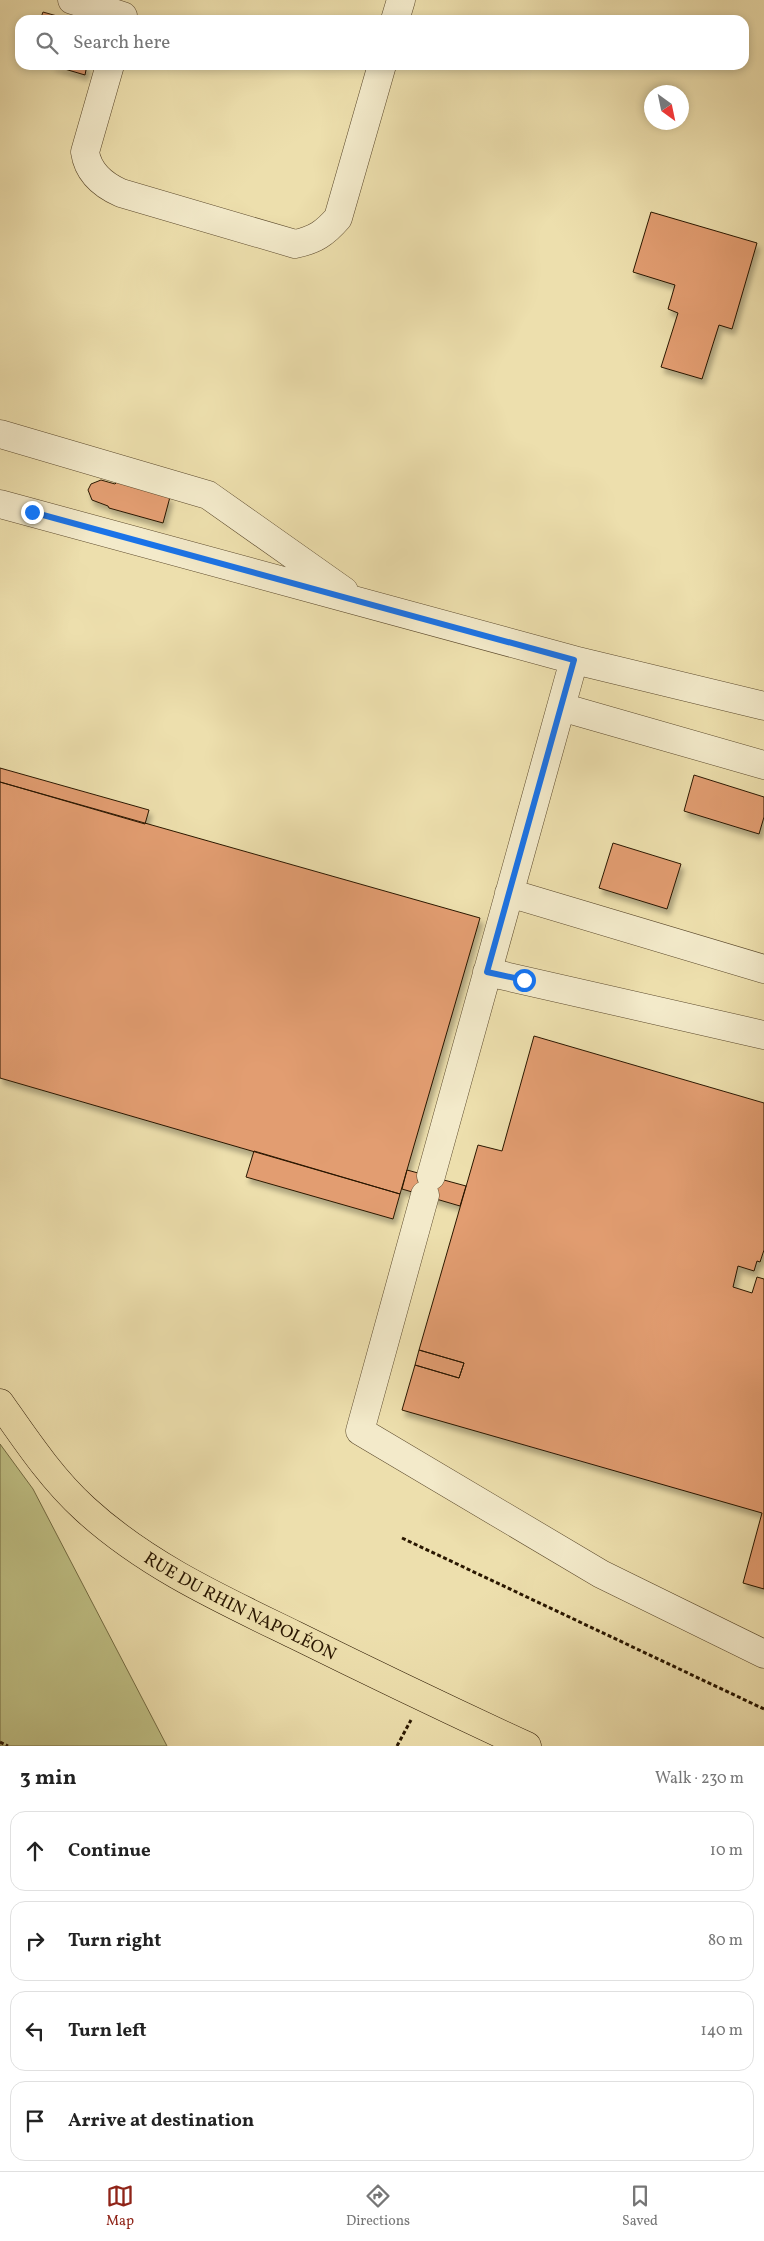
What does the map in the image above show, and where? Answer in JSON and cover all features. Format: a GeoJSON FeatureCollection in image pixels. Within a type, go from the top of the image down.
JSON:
{"type":"FeatureCollection","features":[{"type":"Feature","properties":{"kind":"main road","name":"RUE DU RHIN NAPOLÉON"},"geometry":{"type":"LineString","coordinates":[[0,1403],[67,1492],[106,1528],[158,1564],[246,1612],[527,1746]]}},
{"type":"Feature","properties":{"kind":"lane"},"geometry":{"type":"LineString","coordinates":[[72,0],[124,12]]}},
{"type":"Feature","properties":{"kind":"lane"},"geometry":{"type":"LineString","coordinates":[[396,15],[401,0]]}},
{"type":"Feature","properties":{"kind":"lane"},"geometry":{"type":"LineString","coordinates":[[109,70],[85,152],[87,163],[96,176],[109,188],[121,193],[296,244],[310,241],[325,232],[338,218],[381,70]]}},
{"type":"Feature","properties":{"kind":"lane"},"geometry":{"type":"LineString","coordinates":[[0,434],[208,495],[360,603]]}},
{"type":"Feature","properties":{"kind":"lane"},"geometry":{"type":"LineString","coordinates":[[0,504],[574,660],[764,706]]}},
{"type":"Feature","properties":{"kind":"lane"},"geometry":{"type":"LineString","coordinates":[[574,660],[360,1431],[601,1574],[764,1654]]}},
{"type":"Feature","properties":{"kind":"lane"},"geometry":{"type":"LineString","coordinates":[[561,707],[764,765]]}},
{"type":"Feature","properties":{"kind":"lane"},"geometry":{"type":"LineString","coordinates":[[509,894],[764,969]]}},
{"type":"Feature","properties":{"kind":"lane"},"geometry":{"type":"LineString","coordinates":[[487,972],[764,1035]]}},
{"type":"Feature","properties":{"kind":"path"},"geometry":{"type":"LineString","coordinates":[[402,1538],[764,1709]]}},
{"type":"Feature","properties":{"kind":"path"},"geometry":{"type":"LineString","coordinates":[[0,1742],[8,1746]]}},
{"type":"Feature","properties":{"kind":"green space"},"geometry":{"type":"Polygon","coordinates":[[[0,1444],[33,1489],[167,1746],[0,1746],[0,1444]]]}},
{"type":"Feature","properties":{"kind":"building"},"geometry":{"type":"Polygon","coordinates":[[[43,12],[54,15],[42,15],[43,12]]]}},
{"type":"Feature","properties":{"kind":"building"},"geometry":{"type":"Polygon","coordinates":[[[68,70],[86,70],[85,75],[68,70]]]}},
{"type":"Feature","properties":{"kind":"building"},"geometry":{"type":"Polygon","coordinates":[[[651,212],[757,243],[732,329],[719,325],[702,379],[661,367],[678,313],[668,309],[675,285],[633,272],[651,212]]]}},
{"type":"Feature","properties":{"kind":"building"},"geometry":{"type":"Polygon","coordinates":[[[101,480],[115,484],[117,482],[170,497],[163,523],[109,508],[92,500],[88,490],[91,484],[101,480]]]}},
{"type":"Feature","properties":{"kind":"building"},"geometry":{"type":"Polygon","coordinates":[[[0,768],[149,810],[145,824],[0,782],[0,768]]]}},
{"type":"Feature","properties":{"kind":"building"},"geometry":{"type":"Polygon","coordinates":[[[694,775],[764,797],[764,817],[759,834],[684,811],[694,775]]]}},
{"type":"Feature","properties":{"kind":"building"},"geometry":{"type":"Polygon","coordinates":[[[0,782],[480,918],[400,1194],[0,1078],[0,782]]]}},
{"type":"Feature","properties":{"kind":"building"},"geometry":{"type":"Polygon","coordinates":[[[613,843],[681,864],[667,909],[599,888],[613,843]]]}},
{"type":"Feature","properties":{"kind":"building"},"geometry":{"type":"Polygon","coordinates":[[[534,1036],[764,1103],[764,1250],[760,1262],[757,1261],[754,1271],[738,1266],[733,1287],[752,1293],[757,1277],[764,1279],[764,1589],[743,1583],[762,1513],[402,1410],[415,1365],[459,1378],[464,1363],[419,1350],[478,1145],[502,1151],[534,1036]]]}},
{"type":"Feature","properties":{"kind":"building"},"geometry":{"type":"Polygon","coordinates":[[[254,1151],[400,1194],[393,1219],[246,1177],[254,1151]]]}},
{"type":"Feature","properties":{"kind":"building"},"geometry":{"type":"Polygon","coordinates":[[[407,1170],[466,1186],[460,1206],[402,1189],[407,1170]]]}},
{"type":"Feature","properties":{"kind":"building"},"geometry":{"type":"Polygon","coordinates":[[[419,1350],[464,1363],[459,1378],[415,1365],[419,1350]]]}},
{"type":"Feature","properties":{"kind":"route"},"geometry":{"type":"LineString","coordinates":[[32,512],[574,660],[487,972],[524,980]]}}]}
